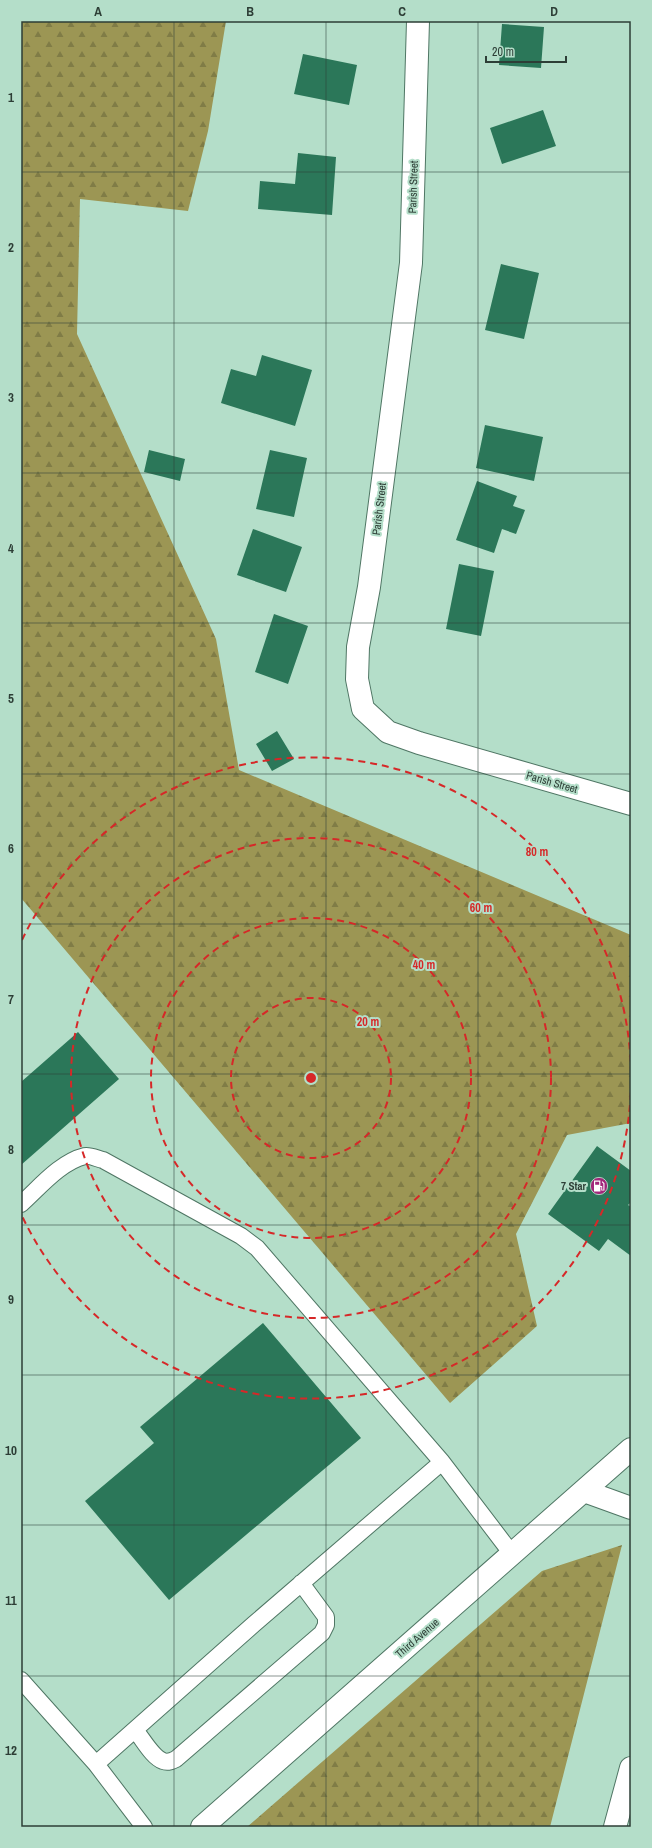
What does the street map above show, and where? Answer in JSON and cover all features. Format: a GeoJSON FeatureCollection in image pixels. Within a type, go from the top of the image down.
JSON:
{"type":"FeatureCollection","features":[{"type":"Feature","properties":{"kind":"street","name":"Parish Street"},"geometry":{"type":"LineString","coordinates":[[418,21],[411,263],[369,587],[358,647],[356,678],[363,709],[388,732],[419,743],[631,804]]}},
{"type":"Feature","properties":{"kind":"street","name":"Third Avenue"},"geometry":{"type":"LineString","coordinates":[[202,1827],[631,1449]]}},
{"type":"Feature","properties":{"kind":"street"},"geometry":{"type":"LineString","coordinates":[[584,1491],[631,1508]]}},
{"type":"Feature","properties":{"kind":"street"},"geometry":{"type":"LineString","coordinates":[[615,1827],[631,1768]]}},
{"type":"Feature","properties":{"kind":"lane"},"geometry":{"type":"LineString","coordinates":[[21,1204],[54,1174],[72,1162],[86,1156],[103,1160],[242,1236],[257,1248],[442,1462],[512,1554]]}},
{"type":"Feature","properties":{"kind":"lane"},"geometry":{"type":"LineString","coordinates":[[96,1764],[301,1583],[442,1462]]}},
{"type":"Feature","properties":{"kind":"lane"},"geometry":{"type":"LineString","coordinates":[[135,1730],[156,1756],[163,1761],[168,1762],[176,1759],[322,1633],[326,1625],[326,1617],[301,1583]]}},
{"type":"Feature","properties":{"kind":"lane"},"geometry":{"type":"LineString","coordinates":[[21,1680],[96,1764],[144,1827]]}},
{"type":"Feature","properties":{"kind":"green space"},"geometry":{"type":"Polygon","coordinates":[[[21,21],[226,21],[208,131],[188,211],[80,199],[77,334],[216,639],[239,770],[631,935],[631,1123],[567,1135],[516,1234],[537,1326],[450,1403],[21,898],[21,21]]]}},
{"type":"Feature","properties":{"kind":"green space"},"geometry":{"type":"Polygon","coordinates":[[[622,1545],[550,1827],[247,1827],[542,1571],[622,1545]]]}},
{"type":"Feature","properties":{"kind":"building"},"geometry":{"type":"Polygon","coordinates":[[[502,24],[544,27],[541,68],[499,65],[502,24]]]}},
{"type":"Feature","properties":{"kind":"building"},"geometry":{"type":"Polygon","coordinates":[[[303,54],[357,65],[349,105],[294,94],[303,54]]]}},
{"type":"Feature","properties":{"kind":"building"},"geometry":{"type":"Polygon","coordinates":[[[543,110],[556,146],[502,164],[490,128],[543,110]]]}},
{"type":"Feature","properties":{"kind":"building"},"geometry":{"type":"Polygon","coordinates":[[[298,153],[336,157],[332,215],[258,209],[260,181],[295,184],[298,153]]]}},
{"type":"Feature","properties":{"kind":"building"},"geometry":{"type":"Polygon","coordinates":[[[501,264],[539,273],[524,339],[485,330],[501,264]]]}},
{"type":"Feature","properties":{"kind":"building"},"geometry":{"type":"Polygon","coordinates":[[[262,355],[312,370],[295,426],[221,403],[231,369],[256,376],[262,355]]]}},
{"type":"Feature","properties":{"kind":"building"},"geometry":{"type":"Polygon","coordinates":[[[485,425],[543,437],[534,481],[476,468],[485,425]]]}},
{"type":"Feature","properties":{"kind":"building"},"geometry":{"type":"Polygon","coordinates":[[[149,450],[185,459],[180,481],[144,472],[149,450]]]}},
{"type":"Feature","properties":{"kind":"building"},"geometry":{"type":"Polygon","coordinates":[[[270,450],[307,458],[294,517],[256,509],[270,450]]]}},
{"type":"Feature","properties":{"kind":"building"},"geometry":{"type":"Polygon","coordinates":[[[477,481],[517,496],[513,506],[525,510],[516,534],[502,529],[494,553],[456,540],[477,481]]]}},
{"type":"Feature","properties":{"kind":"building"},"geometry":{"type":"Polygon","coordinates":[[[253,529],[302,547],[286,592],[237,575],[253,529]]]}},
{"type":"Feature","properties":{"kind":"building"},"geometry":{"type":"Polygon","coordinates":[[[459,564],[494,571],[481,636],[446,629],[459,564]]]}},
{"type":"Feature","properties":{"kind":"building"},"geometry":{"type":"Polygon","coordinates":[[[274,614],[308,626],[288,684],[255,672],[274,614]]]}},
{"type":"Feature","properties":{"kind":"building"},"geometry":{"type":"Polygon","coordinates":[[[277,731],[294,759],[272,771],[256,744],[277,731]]]}},
{"type":"Feature","properties":{"kind":"building"},"geometry":{"type":"Polygon","coordinates":[[[78,1032],[119,1079],[21,1165],[21,1082],[78,1032]]]}},
{"type":"Feature","properties":{"kind":"building","name":"7 Star"},"geometry":{"type":"Polygon","coordinates":[[[597,1146],[631,1171],[631,1202],[628,1205],[631,1207],[631,1256],[608,1239],[599,1251],[548,1214],[597,1146]]]}},
{"type":"Feature","properties":{"kind":"building"},"geometry":{"type":"Polygon","coordinates":[[[263,1323],[361,1438],[169,1600],[85,1501],[154,1443],[140,1427],[263,1323]]]}},
{"type":"Feature","properties":{"kind":"place","name":"7 Star"},"geometry":{"type":"Point","coordinates":[599,1186]}}]}
